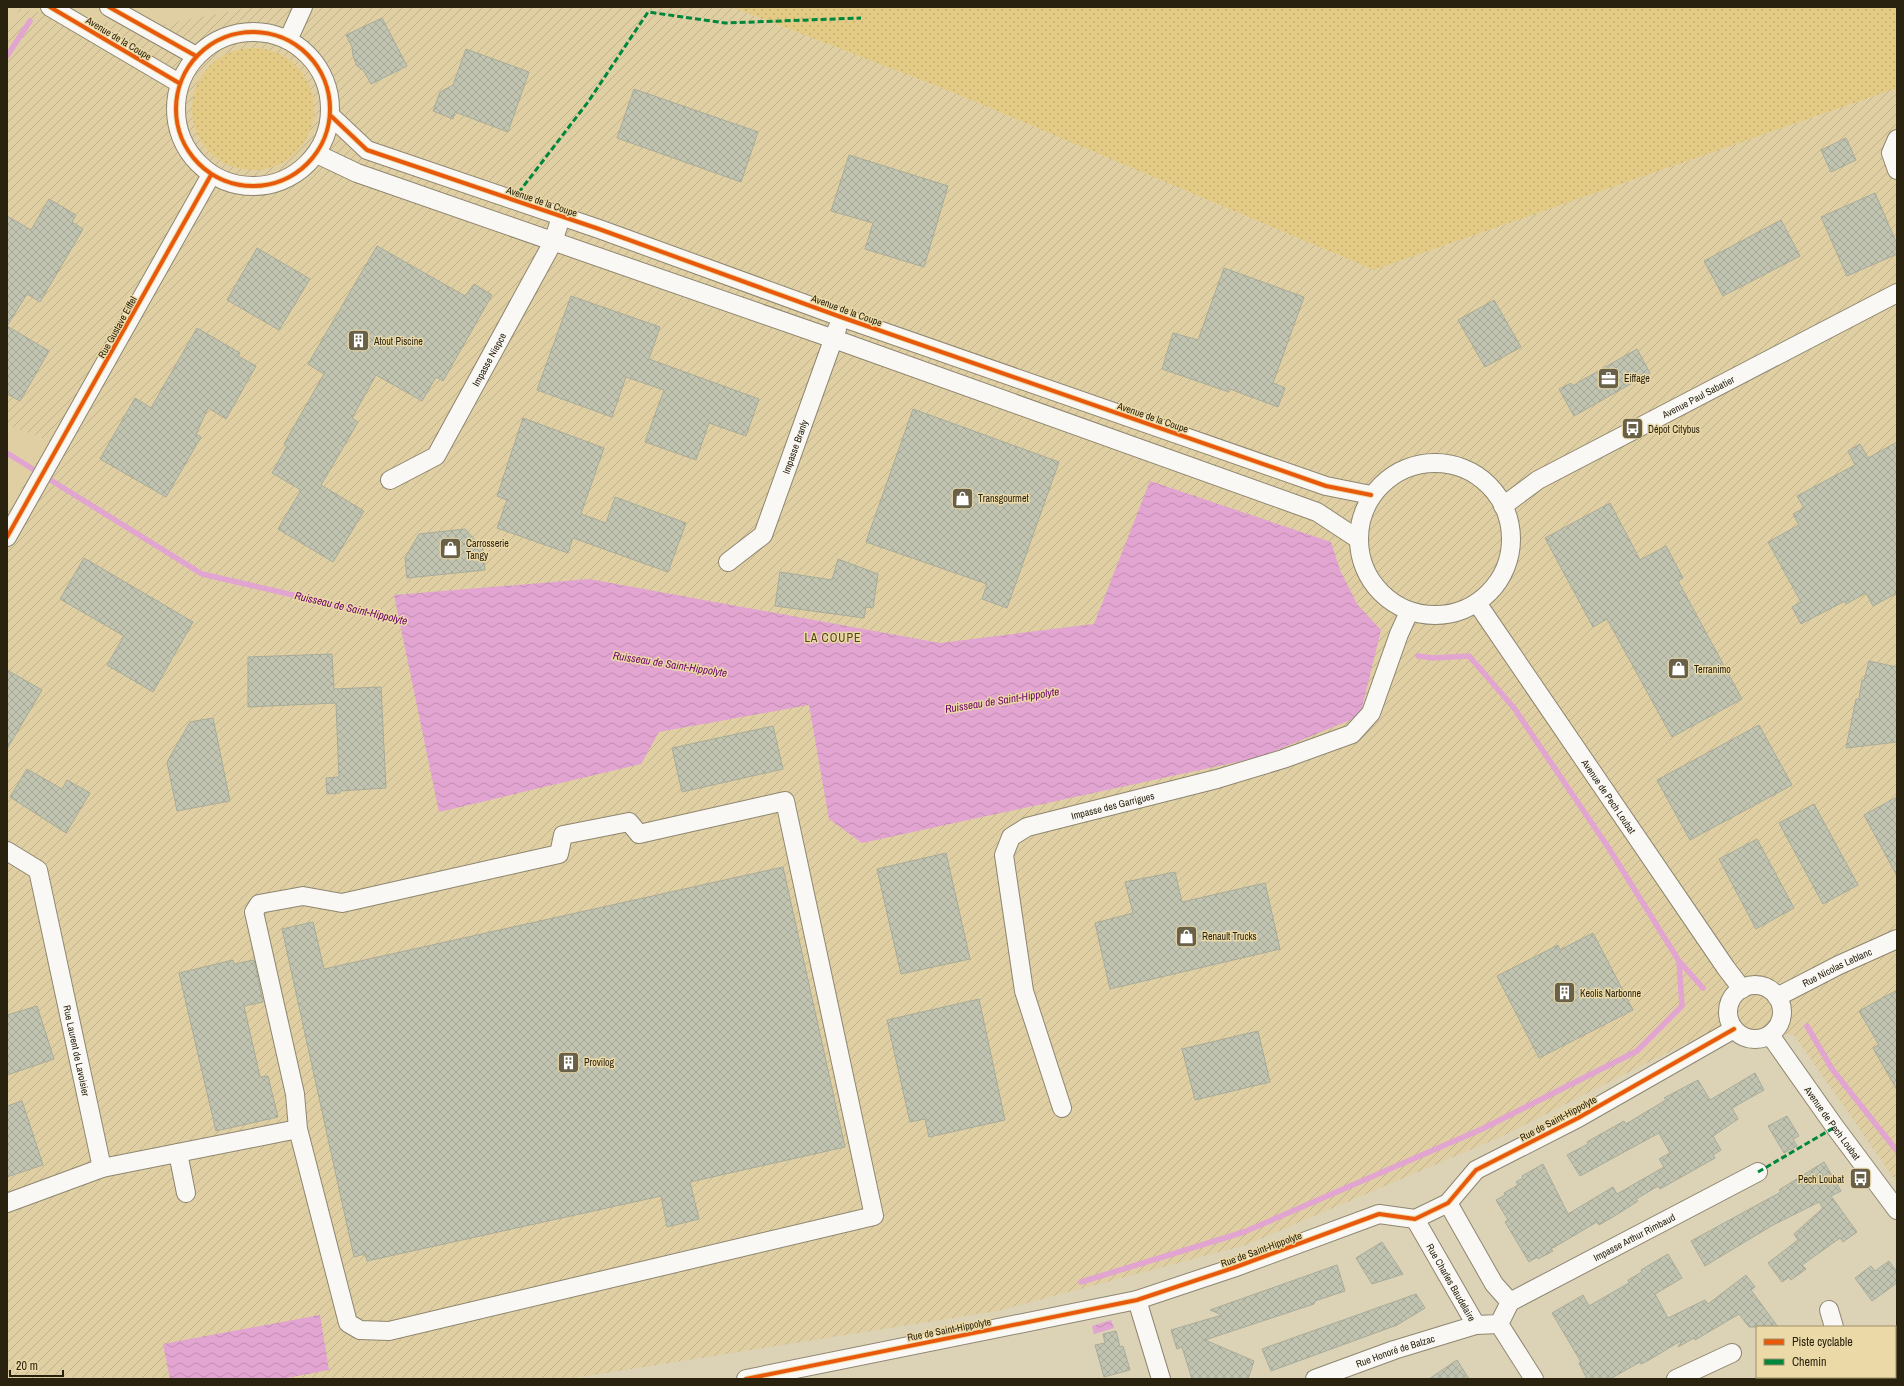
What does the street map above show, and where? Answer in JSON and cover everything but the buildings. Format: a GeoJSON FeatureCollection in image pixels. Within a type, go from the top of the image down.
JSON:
{"type":"FeatureCollection","features":[{"type":"Feature","properties":{"kind":"street","name":"Avenue de la Coupe"},"geometry":{"type":"LineString","coordinates":[[50,7],[179,84]]}},
{"type":"Feature","properties":{"kind":"street"},"geometry":{"type":"LineString","coordinates":[[109,7],[196,56]]}},
{"type":"Feature","properties":{"kind":"street"},"geometry":{"type":"LineString","coordinates":[[288,40],[303,7]]}},
{"type":"Feature","properties":{"kind":"street"},"geometry":{"type":"LineString","coordinates":[[263,32],[288,40],[311,57],[328,87],[331,116],[317,154],[310,163],[283,181],[246,187],[211,175],[193,159],[182,141],[175,111],[179,84],[196,56],[235,33],[263,32]]}},
{"type":"Feature","properties":{"kind":"street","name":"Avenue de la Coupe"},"geometry":{"type":"LineString","coordinates":[[331,116],[367,150],[599,229],[841,317],[1326,486],[1371,495]]}},
{"type":"Feature","properties":{"kind":"street"},"geometry":{"type":"LineString","coordinates":[[1897,139],[1891,153],[1897,170]]}},
{"type":"Feature","properties":{"kind":"street"},"geometry":{"type":"LineString","coordinates":[[317,154],[358,174],[834,339],[1317,512],[1358,539]]}},
{"type":"Feature","properties":{"kind":"street","name":"Rue Gustave Eiffel"},"geometry":{"type":"LineString","coordinates":[[7,537],[211,175]]}},
{"type":"Feature","properties":{"kind":"street","name":"Impasse Niepce"},"geometry":{"type":"LineString","coordinates":[[390,480],[436,456],[553,242],[561,217]]}},
{"type":"Feature","properties":{"kind":"street","name":"Avenue Paul Sabatier"},"geometry":{"type":"LineString","coordinates":[[1503,506],[1538,480],[1897,293]]}},
{"type":"Feature","properties":{"kind":"street","name":"Impasse Branly"},"geometry":{"type":"LineString","coordinates":[[728,562],[764,535],[841,317]]}},
{"type":"Feature","properties":{"kind":"street"},"geometry":{"type":"LineString","coordinates":[[1440,463],[1466,469],[1488,484],[1503,506],[1510,526],[1511,548],[1505,570],[1494,588],[1477,603],[1456,613],[1432,616],[1409,612],[1388,600],[1372,584],[1361,563],[1358,539],[1371,495],[1390,477],[1414,465],[1440,463]]}},
{"type":"Feature","properties":{"kind":"street","name":"Avenue de Pech Loubat"},"geometry":{"type":"LineString","coordinates":[[1477,603],[1726,968],[1742,989]]}},
{"type":"Feature","properties":{"kind":"street","name":"Impasse des Garrigues"},"geometry":{"type":"LineString","coordinates":[[1062,1108],[1024,991],[1004,855],[1011,837],[1028,826],[1218,779],[1352,734],[1371,713],[1399,634],[1409,612]]}},
{"type":"Feature","properties":{"kind":"street"},"geometry":{"type":"LineString","coordinates":[[786,801],[874,1216],[389,1331],[360,1330],[348,1323],[298,1130],[295,1094],[254,912],[259,904],[303,896],[342,903],[559,854],[563,834],[629,822],[639,834],[786,801]]}},
{"type":"Feature","properties":{"kind":"street","name":"Rue Laurent de Lavoisier"},"geometry":{"type":"LineString","coordinates":[[7,851],[38,870],[102,1168]]}},
{"type":"Feature","properties":{"kind":"street","name":"Rue Nicolas Leblanc"},"geometry":{"type":"LineString","coordinates":[[1777,997],[1852,958],[1897,939]]}},
{"type":"Feature","properties":{"kind":"street"},"geometry":{"type":"LineString","coordinates":[[1757,985],[1765,987],[1777,997],[1781,1004],[1781,1017],[1777,1029],[1770,1035],[1755,1039],[1740,1034],[1734,1029],[1728,1011],[1733,998],[1742,989],[1757,985]]}},
{"type":"Feature","properties":{"kind":"street","name":"Rue de Saint-Hippolyte"},"geometry":{"type":"LineString","coordinates":[[746,1379],[1137,1300],[1233,1268],[1379,1214],[1415,1219],[1448,1203],[1476,1170],[1578,1118],[1734,1029]]}},
{"type":"Feature","properties":{"kind":"street","name":"Avenue de Pech Loubat"},"geometry":{"type":"LineString","coordinates":[[1770,1035],[1897,1210]]}},
{"type":"Feature","properties":{"kind":"street"},"geometry":{"type":"LineString","coordinates":[[7,1203],[102,1168],[298,1130]]}},
{"type":"Feature","properties":{"kind":"street"},"geometry":{"type":"LineString","coordinates":[[178,1153],[186,1193]]}},
{"type":"Feature","properties":{"kind":"street","name":"Impasse Arthur Rimbaud"},"geometry":{"type":"LineString","coordinates":[[1510,1302],[1758,1172]]}},
{"type":"Feature","properties":{"kind":"street"},"geometry":{"type":"LineString","coordinates":[[1448,1203],[1494,1284],[1510,1302],[1499,1324],[1534,1379]]}},
{"type":"Feature","properties":{"kind":"street","name":"Rue Charles Baudelaire"},"geometry":{"type":"LineString","coordinates":[[1415,1219],[1476,1325],[1499,1324]]}},
{"type":"Feature","properties":{"kind":"street"},"geometry":{"type":"LineString","coordinates":[[1137,1300],[1161,1379]]}},
{"type":"Feature","properties":{"kind":"street"},"geometry":{"type":"LineString","coordinates":[[1829,1310],[1834,1326]]}},
{"type":"Feature","properties":{"kind":"street","name":"Rue Honoré de Balzac"},"geometry":{"type":"LineString","coordinates":[[1315,1379],[1394,1350],[1476,1325]]}},
{"type":"Feature","properties":{"kind":"street"},"geometry":{"type":"LineString","coordinates":[[1676,1379],[1732,1352]]}},
{"type":"Feature","properties":{"kind":"shaded area"},"geometry":{"type":"Polygon","coordinates":[[[7,7],[251,7],[146,28],[7,29],[7,7]]]}},
{"type":"Feature","properties":{"kind":"shaded area"},"geometry":{"type":"Polygon","coordinates":[[[251,7],[732,7],[952,92],[1374,270],[1897,88],[1897,1183],[1794,1035],[1720,1026],[1505,1135],[1246,1245],[997,1311],[568,1379],[7,1379],[7,512],[50,441],[7,425],[7,29],[20,9],[146,28],[251,7]]]}},
{"type":"Feature","properties":{"kind":"shaded area"},"geometry":{"type":"Polygon","coordinates":[[[732,7],[1897,7],[1897,88],[1374,270],[952,92],[732,7]]]}},
{"type":"Feature","properties":{"kind":"shaded area"},"geometry":{"type":"Polygon","coordinates":[[[253,48],[277,52],[296,66],[310,85],[314,109],[310,133],[296,152],[277,166],[253,170],[229,166],[210,152],[196,133],[192,109],[196,85],[210,66],[229,52],[253,48]]]}},
{"type":"Feature","properties":{"kind":"shaded area"},"geometry":{"type":"Polygon","coordinates":[[[7,425],[50,441],[7,512],[7,425]]]}},
{"type":"Feature","properties":{"kind":"water"},"geometry":{"type":"Polygon","coordinates":[[[1150,481],[1331,542],[1340,570],[1357,604],[1381,630],[1360,716],[1260,757],[862,843],[829,819],[809,705],[659,732],[641,764],[439,812],[394,595],[589,579],[940,643],[1094,624],[1150,481]]]}},
{"type":"Feature","properties":{"kind":"water"},"geometry":{"type":"Polygon","coordinates":[[[320,1315],[329,1370],[281,1379],[170,1379],[163,1344],[320,1315]]]}},
{"type":"Feature","properties":{"kind":"water"},"geometry":{"type":"Polygon","coordinates":[[[1111,1320],[1114,1328],[1094,1334],[1092,1326],[1111,1320]]]}},
{"type":"Feature","properties":{"kind":"waterway"},"geometry":{"type":"LineString","coordinates":[[7,56],[30,21]]}},
{"type":"Feature","properties":{"kind":"waterway","name":"Ruisseau de Saint-Hippolyte"},"geometry":{"type":"LineString","coordinates":[[7,453],[202,574],[406,621]]}},
{"type":"Feature","properties":{"kind":"waterway"},"geometry":{"type":"LineString","coordinates":[[1418,656],[1433,658],[1469,656],[1514,708],[1608,847],[1679,961],[1703,988]]}},
{"type":"Feature","properties":{"kind":"waterway"},"geometry":{"type":"LineString","coordinates":[[1081,1282],[1244,1232],[1482,1129],[1637,1051],[1682,1006],[1679,961]]}},
{"type":"Feature","properties":{"kind":"waterway"},"geometry":{"type":"LineString","coordinates":[[1807,1026],[1832,1069],[1897,1151]]}},
{"type":"Feature","properties":{"kind":"marked path"},"geometry":{"type":"LineString","coordinates":[[513,200],[588,102],[648,12],[725,23],[861,18]]}},
{"type":"Feature","properties":{"kind":"marked path"},"geometry":{"type":"LineString","coordinates":[[1758,1172],[1835,1127]]}},
{"type":"Feature","properties":{"kind":"cycle path"},"geometry":{"type":"LineString","coordinates":[[50,7],[179,83]]}},
{"type":"Feature","properties":{"kind":"cycle path"},"geometry":{"type":"LineString","coordinates":[[109,7],[196,56]]}},
{"type":"Feature","properties":{"kind":"cycle path"},"geometry":{"type":"LineString","coordinates":[[253,32],[275,35],[289,41],[296,45],[312,60],[321,73],[327,87],[330,109],[327,131],[321,145],[317,152],[302,168],[289,177],[275,183],[253,186],[231,183],[217,177],[210,173],[194,158],[185,145],[179,131],[176,109],[179,87],[185,73],[189,66],[204,50],[217,41],[231,35],[253,32]]}},
{"type":"Feature","properties":{"kind":"cycle path"},"geometry":{"type":"LineString","coordinates":[[331,116],[367,150],[599,229],[841,317],[1326,486],[1371,495]]}},
{"type":"Feature","properties":{"kind":"cycle path"},"geometry":{"type":"LineString","coordinates":[[7,537],[211,175]]}},
{"type":"Feature","properties":{"kind":"cycle path"},"geometry":{"type":"LineString","coordinates":[[746,1379],[1137,1300],[1233,1268],[1379,1214],[1415,1219],[1448,1203],[1476,1170],[1578,1118],[1734,1029]]}},
{"type":"Feature","properties":{"kind":"place","name":"Atout Piscine"},"geometry":{"type":"Point","coordinates":[359,341]}},
{"type":"Feature","properties":{"kind":"place","name":"Eiffage"},"geometry":{"type":"Point","coordinates":[1609,378]}},
{"type":"Feature","properties":{"kind":"place","name":"Dépot Citybus"},"geometry":{"type":"Point","coordinates":[1633,429]}},
{"type":"Feature","properties":{"kind":"place","name":"Transgourmet"},"geometry":{"type":"Point","coordinates":[962,498]}},
{"type":"Feature","properties":{"kind":"place","name":"Carrosserie Tangy"},"geometry":{"type":"Point","coordinates":[450,549]}},
{"type":"Feature","properties":{"kind":"place","name":"Terranimo"},"geometry":{"type":"Point","coordinates":[1679,669]}},
{"type":"Feature","properties":{"kind":"place","name":"Renault Trucks"},"geometry":{"type":"Point","coordinates":[1187,936]}},
{"type":"Feature","properties":{"kind":"place","name":"Keolis Narbonne"},"geometry":{"type":"Point","coordinates":[1565,993]}},
{"type":"Feature","properties":{"kind":"place","name":"Provilog"},"geometry":{"type":"Point","coordinates":[569,1062]}},
{"type":"Feature","properties":{"kind":"place","name":"Pech Loubat"},"geometry":{"type":"Point","coordinates":[1860,1179]}},
{"type":"Feature","properties":{"kind":"district","name":"LA COUPE"},"geometry":{"type":"Point","coordinates":[833,638]}}]}
